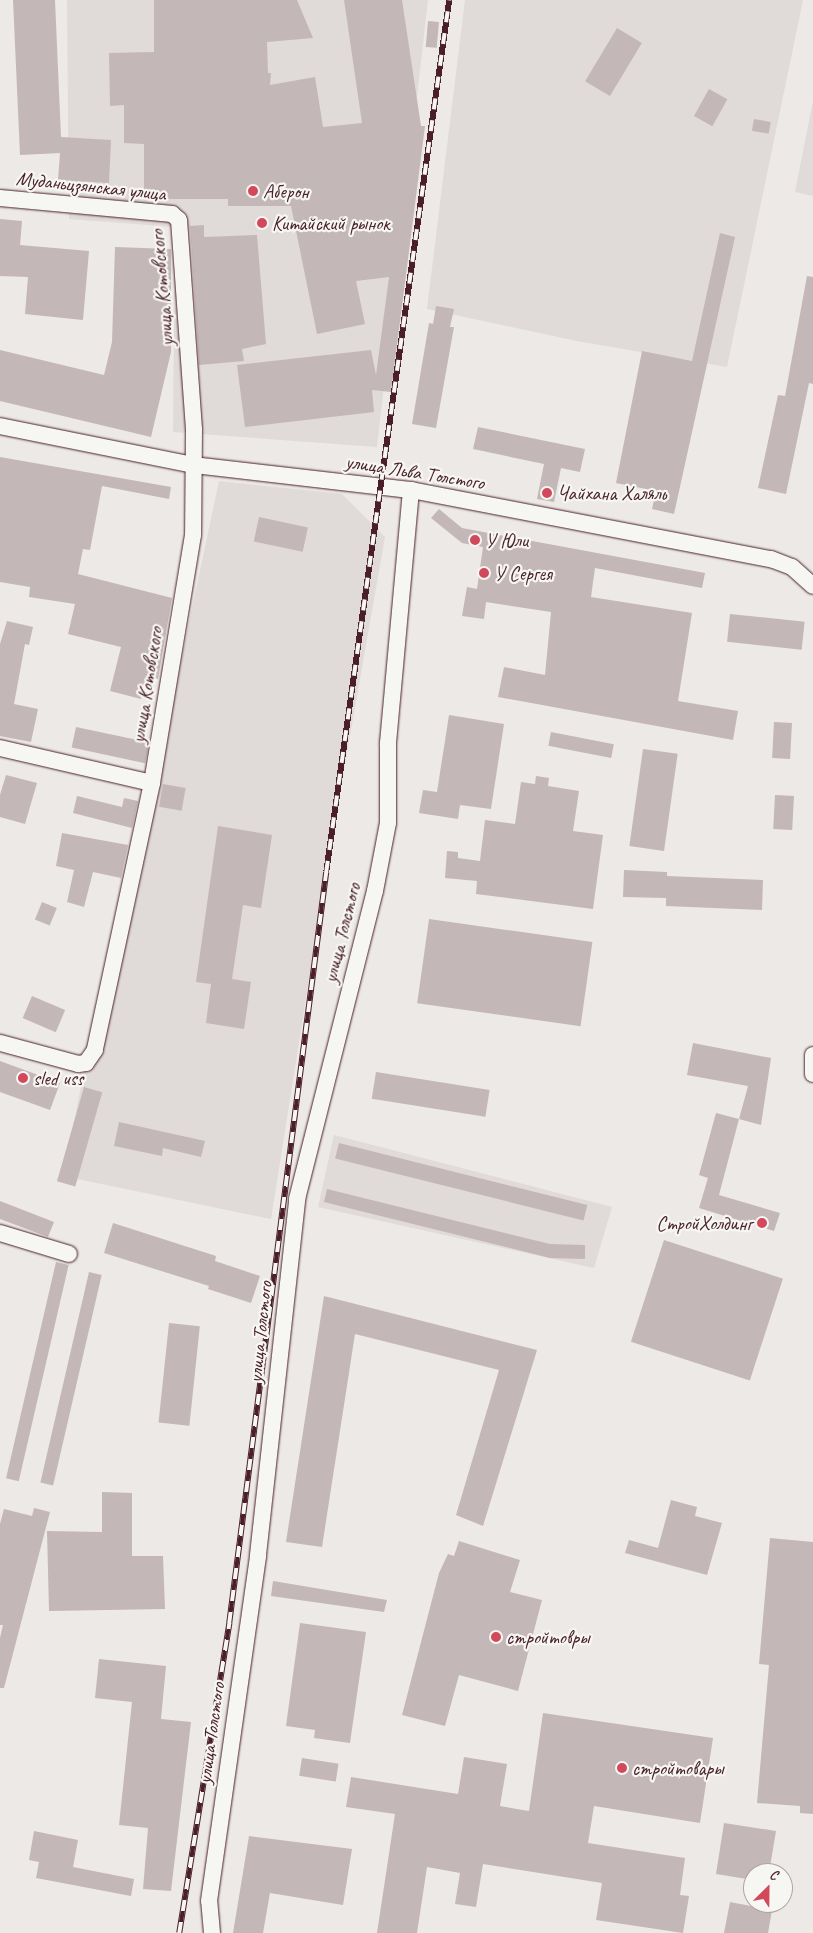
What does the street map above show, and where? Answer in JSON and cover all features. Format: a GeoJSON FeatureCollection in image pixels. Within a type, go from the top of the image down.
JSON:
{"type":"FeatureCollection","features":[{"type":"Feature","properties":{"kind":"street","name":"Муданьцзянская улица"},"geometry":{"type":"LineString","coordinates":[[0,198],[172,214],[177,218]]}},
{"type":"Feature","properties":{"kind":"street","name":"улица Котовского"},"geometry":{"type":"LineString","coordinates":[[0,1043],[78,1064],[91,1058],[152,783],[192,535],[194,465],[181,227],[177,218]]}},
{"type":"Feature","properties":{"kind":"street","name":"улица Льва Толстого"},"geometry":{"type":"LineString","coordinates":[[0,426],[194,465],[411,490],[771,559],[792,567],[813,586]]}},
{"type":"Feature","properties":{"kind":"street","name":"улица Толстого"},"geometry":{"type":"LineString","coordinates":[[212,1933],[209,1901],[258,1555],[288,1259],[303,1176],[377,881],[388,823],[388,743],[411,490]]}},
{"type":"Feature","properties":{"kind":"street"},"geometry":{"type":"LineString","coordinates":[[0,748],[152,783]]}},
{"type":"Feature","properties":{"kind":"street"},"geometry":{"type":"LineString","coordinates":[[813,1055],[813,1074]]}},
{"type":"Feature","properties":{"kind":"street"},"geometry":{"type":"LineString","coordinates":[[0,1233],[69,1254]]}},
{"type":"Feature","properties":{"kind":"shaded area","name":"Китайский рынок"},"geometry":{"type":"Polygon","coordinates":[[[67,0],[428,0],[377,447],[173,432],[175,227],[69,219],[67,0]]]}},
{"type":"Feature","properties":{"kind":"shaded area"},"geometry":{"type":"Polygon","coordinates":[[[465,0],[803,0],[727,367],[577,341],[427,309],[465,0]]]}},
{"type":"Feature","properties":{"kind":"shaded area"},"geometry":{"type":"Polygon","coordinates":[[[813,101],[813,196],[795,192],[813,101]]]}},
{"type":"Feature","properties":{"kind":"shaded area"},"geometry":{"type":"Polygon","coordinates":[[[219,481],[342,494],[385,537],[326,872],[271,1219],[63,1176],[92,1032],[177,679],[219,481]]]}},
{"type":"Feature","properties":{"kind":"shaded area"},"geometry":{"type":"Polygon","coordinates":[[[334,1135],[612,1207],[594,1268],[318,1207],[334,1135]]]}},
{"type":"Feature","properties":{"kind":"building"},"geometry":{"type":"Polygon","coordinates":[[[13,0],[55,0],[61,137],[111,140],[109,183],[58,180],[60,153],[20,155],[13,0]]]}},
{"type":"Feature","properties":{"kind":"building"},"geometry":{"type":"Polygon","coordinates":[[[154,0],[297,0],[313,38],[267,42],[268,73],[271,73],[270,85],[315,77],[323,127],[362,123],[344,0],[402,0],[421,126],[425,126],[391,392],[372,390],[374,412],[245,427],[237,365],[371,350],[376,375],[389,277],[356,281],[365,324],[317,334],[291,206],[228,206],[228,199],[144,199],[144,144],[124,143],[124,105],[110,106],[109,53],[154,52],[154,0]]]}},
{"type":"Feature","properties":{"kind":"building"},"geometry":{"type":"Polygon","coordinates":[[[428,21],[439,22],[437,48],[426,47],[428,21]]]}},
{"type":"Feature","properties":{"kind":"building"},"geometry":{"type":"Polygon","coordinates":[[[617,28],[642,43],[610,96],[585,81],[617,28]]]}},
{"type":"Feature","properties":{"kind":"building"},"geometry":{"type":"Polygon","coordinates":[[[709,89],[727,99],[712,126],[694,116],[709,89]]]}},
{"type":"Feature","properties":{"kind":"building"},"geometry":{"type":"Polygon","coordinates":[[[754,119],[771,122],[769,134],[752,131],[754,119]]]}},
{"type":"Feature","properties":{"kind":"building"},"geometry":{"type":"Polygon","coordinates":[[[0,219],[22,221],[20,245],[89,251],[83,320],[25,314],[28,277],[0,276],[0,219]]]}},
{"type":"Feature","properties":{"kind":"building"},"geometry":{"type":"Polygon","coordinates":[[[204,225],[204,237],[257,235],[266,344],[242,349],[244,361],[199,365],[190,226],[204,225]]]}},
{"type":"Feature","properties":{"kind":"building"},"geometry":{"type":"Polygon","coordinates":[[[720,233],[735,237],[674,514],[652,509],[656,491],[616,483],[642,351],[692,361],[720,233]]]}},
{"type":"Feature","properties":{"kind":"building"},"geometry":{"type":"Polygon","coordinates":[[[115,247],[171,249],[171,352],[151,437],[0,401],[0,350],[104,375],[112,342],[115,247]]]}},
{"type":"Feature","properties":{"kind":"building"},"geometry":{"type":"Polygon","coordinates":[[[807,276],[813,277],[813,384],[809,383],[786,494],[758,488],[778,395],[785,396],[807,276]]]}},
{"type":"Feature","properties":{"kind":"building"},"geometry":{"type":"Polygon","coordinates":[[[436,306],[454,309],[450,327],[454,327],[436,428],[412,424],[429,323],[433,324],[436,306]]]}},
{"type":"Feature","properties":{"kind":"building"},"geometry":{"type":"Polygon","coordinates":[[[478,427],[585,449],[580,472],[561,468],[554,502],[537,499],[544,464],[473,449],[478,427]]]}},
{"type":"Feature","properties":{"kind":"building"},"geometry":{"type":"Polygon","coordinates":[[[0,457],[171,487],[169,499],[102,486],[90,550],[83,549],[78,574],[172,598],[158,679],[147,676],[141,699],[110,691],[121,647],[68,634],[75,604],[29,597],[30,587],[0,582],[0,457]]]}},
{"type":"Feature","properties":{"kind":"building"},"geometry":{"type":"Polygon","coordinates":[[[439,509],[462,528],[705,573],[702,588],[595,568],[591,597],[692,613],[678,701],[738,711],[733,740],[498,697],[504,667],[545,675],[551,612],[486,602],[484,619],[462,616],[467,587],[477,589],[483,547],[462,543],[431,518],[439,509]]]}},
{"type":"Feature","properties":{"kind":"building"},"geometry":{"type":"Polygon","coordinates":[[[259,517],[308,527],[303,552],[254,541],[259,517]]]}},
{"type":"Feature","properties":{"kind":"building"},"geometry":{"type":"Polygon","coordinates":[[[730,614],[805,622],[802,650],[727,642],[730,614]]]}},
{"type":"Feature","properties":{"kind":"building"},"geometry":{"type":"Polygon","coordinates":[[[7,621],[33,627],[29,645],[25,644],[14,704],[38,709],[31,742],[0,736],[0,644],[7,621]]]}},
{"type":"Feature","properties":{"kind":"building"},"geometry":{"type":"Polygon","coordinates":[[[449,715],[504,724],[491,809],[460,805],[458,819],[419,813],[423,790],[437,792],[449,715]]]}},
{"type":"Feature","properties":{"kind":"building"},"geometry":{"type":"Polygon","coordinates":[[[774,722],[792,723],[790,759],[772,758],[774,722]]]}},
{"type":"Feature","properties":{"kind":"building"},"geometry":{"type":"Polygon","coordinates":[[[76,727],[149,743],[145,763],[72,748],[76,727]]]}},
{"type":"Feature","properties":{"kind":"building"},"geometry":{"type":"Polygon","coordinates":[[[551,732],[614,744],[611,758],[548,746],[551,732]]]}},
{"type":"Feature","properties":{"kind":"building"},"geometry":{"type":"Polygon","coordinates":[[[643,749],[678,754],[664,851],[629,846],[643,749]]]}},
{"type":"Feature","properties":{"kind":"building"},"geometry":{"type":"Polygon","coordinates":[[[6,775],[37,783],[25,824],[0,817],[0,795],[6,775]]]}},
{"type":"Feature","properties":{"kind":"building"},"geometry":{"type":"Polygon","coordinates":[[[536,776],[549,778],[548,786],[579,791],[573,831],[603,835],[593,909],[476,894],[477,881],[445,878],[447,851],[458,852],[458,858],[480,861],[485,820],[515,824],[521,782],[535,784],[536,776]]]}},
{"type":"Feature","properties":{"kind":"building"},"geometry":{"type":"Polygon","coordinates":[[[163,784],[186,788],[182,811],[159,807],[163,784]]]}},
{"type":"Feature","properties":{"kind":"building"},"geometry":{"type":"Polygon","coordinates":[[[775,795],[794,796],[792,830],[773,829],[775,795]]]}},
{"type":"Feature","properties":{"kind":"building"},"geometry":{"type":"Polygon","coordinates":[[[77,796],[122,807],[124,798],[138,801],[132,828],[73,813],[77,796]]]}},
{"type":"Feature","properties":{"kind":"building"},"geometry":{"type":"Polygon","coordinates":[[[218,826],[272,835],[261,908],[243,905],[232,979],[251,982],[244,1029],[206,1023],[211,984],[196,982],[218,826]]]}},
{"type":"Feature","properties":{"kind":"building"},"geometry":{"type":"Polygon","coordinates":[[[62,833],[128,845],[121,878],[93,872],[84,907],[67,902],[74,870],[56,866],[62,833]]]}},
{"type":"Feature","properties":{"kind":"building"},"geometry":{"type":"Polygon","coordinates":[[[624,870],[667,872],[667,876],[763,880],[762,910],[666,906],[666,898],[623,897],[624,870]]]}},
{"type":"Feature","properties":{"kind":"building"},"geometry":{"type":"Polygon","coordinates":[[[42,902],[57,908],[50,926],[35,920],[42,902]]]}},
{"type":"Feature","properties":{"kind":"building"},"geometry":{"type":"Polygon","coordinates":[[[429,919],[592,942],[581,1026],[417,1003],[429,919]]]}},
{"type":"Feature","properties":{"kind":"building"},"geometry":{"type":"Polygon","coordinates":[[[32,996],[65,1010],[56,1032],[23,1018],[32,996]]]}},
{"type":"Feature","properties":{"kind":"building"},"geometry":{"type":"Polygon","coordinates":[[[693,1043],[771,1058],[761,1125],[739,1119],[748,1086],[687,1075],[693,1043]]]}},
{"type":"Feature","properties":{"kind":"building"},"geometry":{"type":"Polygon","coordinates":[[[0,1061],[60,1083],[50,1110],[0,1092],[0,1061]]]}},
{"type":"Feature","properties":{"kind":"building"},"geometry":{"type":"Polygon","coordinates":[[[376,1072],[490,1090],[485,1117],[372,1099],[376,1072]]]}},
{"type":"Feature","properties":{"kind":"building"},"geometry":{"type":"Polygon","coordinates":[[[84,1087],[102,1092],[75,1186],[57,1181],[84,1087]]]}},
{"type":"Feature","properties":{"kind":"building"},"geometry":{"type":"Polygon","coordinates":[[[716,1113],[739,1119],[719,1195],[780,1213],[774,1231],[699,1208],[708,1178],[699,1175],[716,1113]]]}},
{"type":"Feature","properties":{"kind":"building"},"geometry":{"type":"Polygon","coordinates":[[[119,1122],[205,1141],[201,1157],[163,1148],[162,1156],[114,1146],[119,1122]]]}},
{"type":"Feature","properties":{"kind":"building"},"geometry":{"type":"Polygon","coordinates":[[[339,1143],[587,1205],[584,1220],[335,1159],[339,1143]]]}},
{"type":"Feature","properties":{"kind":"building"},"geometry":{"type":"Polygon","coordinates":[[[327,1189],[550,1244],[585,1245],[585,1259],[550,1258],[324,1202],[327,1189]]]}},
{"type":"Feature","properties":{"kind":"building"},"geometry":{"type":"Polygon","coordinates":[[[0,1201],[54,1222],[48,1237],[0,1219],[0,1201]]]}},
{"type":"Feature","properties":{"kind":"building"},"geometry":{"type":"Polygon","coordinates":[[[113,1223],[216,1256],[215,1261],[260,1276],[251,1303],[208,1289],[209,1286],[104,1253],[113,1223]]]}},
{"type":"Feature","properties":{"kind":"building"},"geometry":{"type":"Polygon","coordinates":[[[664,1240],[783,1279],[750,1380],[631,1342],[664,1240]]]}},
{"type":"Feature","properties":{"kind":"building"},"geometry":{"type":"Polygon","coordinates":[[[56,1262],[69,1265],[19,1481],[6,1478],[56,1262]]]}},
{"type":"Feature","properties":{"kind":"building"},"geometry":{"type":"Polygon","coordinates":[[[89,1272],[102,1275],[53,1485],[40,1482],[89,1272]]]}},
{"type":"Feature","properties":{"kind":"building"},"geometry":{"type":"Polygon","coordinates":[[[324,1296],[537,1350],[483,1526],[456,1515],[499,1370],[355,1334],[322,1547],[286,1542],[324,1296]]]}},
{"type":"Feature","properties":{"kind":"building"},"geometry":{"type":"Polygon","coordinates":[[[169,1323],[200,1326],[189,1426],[159,1422],[169,1323]]]}},
{"type":"Feature","properties":{"kind":"building"},"geometry":{"type":"Polygon","coordinates":[[[102,1492],[132,1493],[132,1556],[163,1556],[165,1609],[49,1611],[47,1531],[102,1532],[102,1492]]]}},
{"type":"Feature","properties":{"kind":"building"},"geometry":{"type":"Polygon","coordinates":[[[671,1500],[697,1507],[695,1516],[722,1523],[707,1575],[625,1553],[629,1540],[658,1548],[671,1500]]]}},
{"type":"Feature","properties":{"kind":"building"},"geometry":{"type":"Polygon","coordinates":[[[34,1508],[50,1512],[4,1688],[0,1688],[0,1638],[3,1625],[0,1625],[0,1524],[4,1509],[32,1516],[34,1508]]]}},
{"type":"Feature","properties":{"kind":"building"},"geometry":{"type":"Polygon","coordinates":[[[770,1538],[813,1542],[813,1814],[800,1813],[800,1806],[757,1803],[769,1665],[759,1664],[770,1538]]]}},
{"type":"Feature","properties":{"kind":"building"},"geometry":{"type":"Polygon","coordinates":[[[459,1541],[520,1560],[510,1592],[542,1600],[518,1691],[459,1675],[445,1726],[402,1715],[439,1573],[448,1554],[454,1556],[459,1541]]]}},
{"type":"Feature","properties":{"kind":"building"},"geometry":{"type":"Polygon","coordinates":[[[273,1581],[387,1600],[384,1612],[271,1596],[273,1581]]]}},
{"type":"Feature","properties":{"kind":"building"},"geometry":{"type":"Polygon","coordinates":[[[300,1623],[366,1632],[350,1743],[314,1738],[315,1730],[286,1726],[300,1623]]]}},
{"type":"Feature","properties":{"kind":"building"},"geometry":{"type":"Polygon","coordinates":[[[99,1659],[166,1666],[161,1719],[191,1722],[171,1891],[143,1889],[148,1828],[119,1825],[132,1702],[95,1698],[99,1659]]]}},
{"type":"Feature","properties":{"kind":"building"},"geometry":{"type":"Polygon","coordinates":[[[543,1713],[713,1738],[700,1823],[594,1806],[588,1843],[685,1858],[680,1895],[689,1896],[683,1933],[596,1920],[602,1883],[483,1864],[476,1907],[455,1904],[460,1873],[427,1867],[417,1933],[377,1933],[395,1814],[346,1807],[351,1777],[458,1794],[464,1757],[507,1764],[500,1806],[529,1811],[543,1713]]]}},
{"type":"Feature","properties":{"kind":"building"},"geometry":{"type":"Polygon","coordinates":[[[302,1758],[339,1764],[336,1782],[299,1776],[302,1758]]]}},
{"type":"Feature","properties":{"kind":"building"},"geometry":{"type":"Polygon","coordinates":[[[724,1823],[776,1831],[771,1863],[743,1863],[743,1878],[716,1874],[724,1823]]]}},
{"type":"Feature","properties":{"kind":"building"},"geometry":{"type":"Polygon","coordinates":[[[34,1831],[78,1840],[73,1867],[134,1879],[131,1896],[36,1878],[39,1862],[29,1860],[34,1831]]]}},
{"type":"Feature","properties":{"kind":"building"},"geometry":{"type":"Polygon","coordinates":[[[249,1836],[352,1849],[343,1905],[270,1893],[263,1933],[233,1933],[249,1836]]]}},
{"type":"Feature","properties":{"kind":"building"},"geometry":{"type":"Polygon","coordinates":[[[730,1902],[743,1904],[743,1913],[771,1913],[768,1933],[724,1933],[730,1902]]]}},
{"type":"Feature","properties":{"kind":"railway"},"geometry":{"type":"LineString","coordinates":[[179,1933],[229,1623],[326,872],[449,0]]}},
{"type":"Feature","properties":{"kind":"place","name":"Аберон"},"geometry":{"type":"Point","coordinates":[253,191]}},
{"type":"Feature","properties":{"kind":"place","name":"Китайский рынок"},"geometry":{"type":"Point","coordinates":[262,223]}},
{"type":"Feature","properties":{"kind":"place","name":"Чайхана Халяль"},"geometry":{"type":"Point","coordinates":[547,493]}},
{"type":"Feature","properties":{"kind":"place","name":"У Юли"},"geometry":{"type":"Point","coordinates":[475,540]}},
{"type":"Feature","properties":{"kind":"place","name":"У Сергея"},"geometry":{"type":"Point","coordinates":[484,573]}},
{"type":"Feature","properties":{"kind":"place","name":"sled uss"},"geometry":{"type":"Point","coordinates":[23,1078]}},
{"type":"Feature","properties":{"kind":"place","name":"СтройХолдинг"},"geometry":{"type":"Point","coordinates":[762,1223]}},
{"type":"Feature","properties":{"kind":"place","name":"стройтовры"},"geometry":{"type":"Point","coordinates":[496,1637]}},
{"type":"Feature","properties":{"kind":"place","name":"стройтовары"},"geometry":{"type":"Point","coordinates":[622,1768]}}]}
